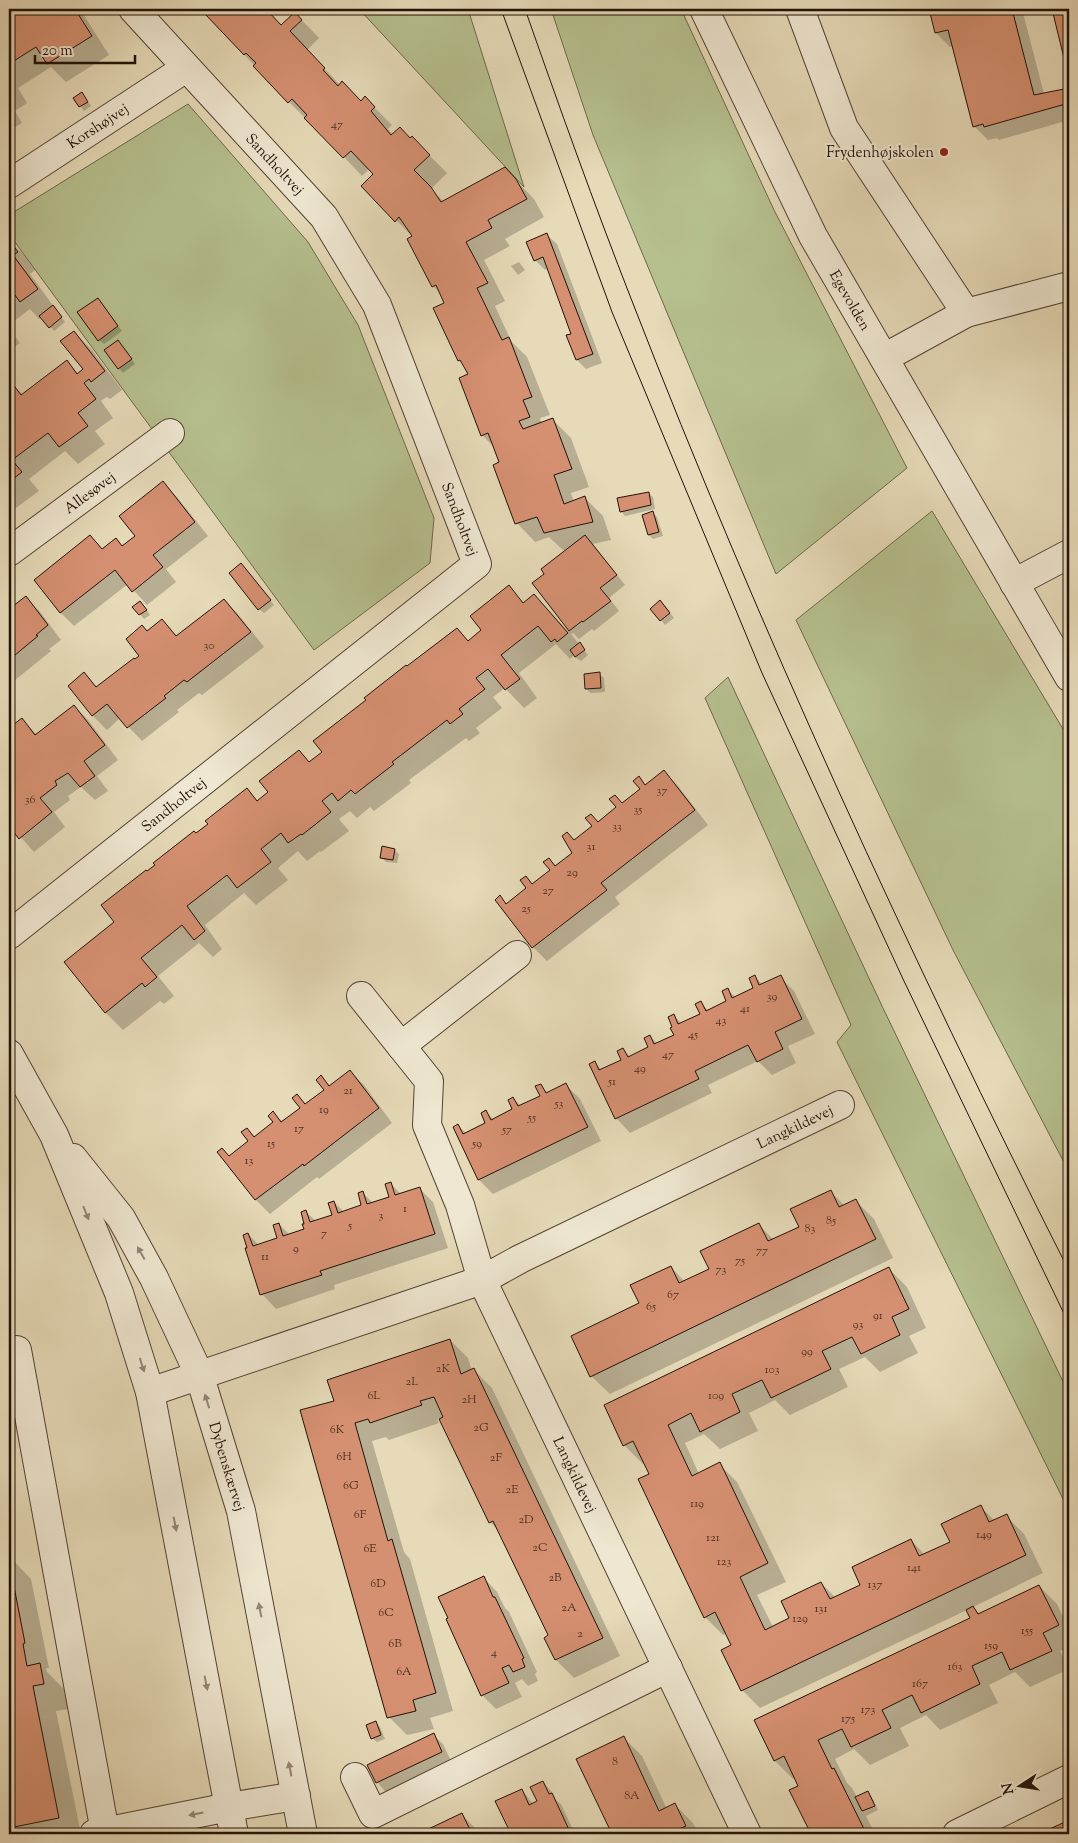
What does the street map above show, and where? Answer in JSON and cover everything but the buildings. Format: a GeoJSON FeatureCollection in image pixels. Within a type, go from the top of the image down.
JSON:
{"type":"FeatureCollection","features":[{"type":"Feature","properties":{"kind":"street","name":"Sandholtvej"},"geometry":{"type":"LineString","coordinates":[[9,935],[477,564],[377,304],[324,217],[133,9]]}},
{"type":"Feature","properties":{"kind":"street","name":"Egevolden"},"geometry":{"type":"LineString","coordinates":[[704,9],[813,236],[1069,677]]}},
{"type":"Feature","properties":{"kind":"street"},"geometry":{"type":"LineString","coordinates":[[800,9],[844,128],[966,313]]}},
{"type":"Feature","properties":{"kind":"street","name":"Korshøjvej"},"geometry":{"type":"LineString","coordinates":[[9,184],[186,68]]}},
{"type":"Feature","properties":{"kind":"street"},"geometry":{"type":"LineString","coordinates":[[884,358],[966,313],[1069,286]]}},
{"type":"Feature","properties":{"kind":"street","name":"Allesøvej"},"geometry":{"type":"LineString","coordinates":[[9,552],[170,433]]}},
{"type":"Feature","properties":{"kind":"street"},"geometry":{"type":"LineString","coordinates":[[1014,583],[1069,554]]}},
{"type":"Feature","properties":{"kind":"street"},"geometry":{"type":"LineString","coordinates":[[401,1046],[517,955]]}},
{"type":"Feature","properties":{"kind":"street","name":"Langkildevej"},"geometry":{"type":"LineString","coordinates":[[361,996],[429,1080],[427,1125],[460,1205],[482,1280],[747,1834]]}},
{"type":"Feature","properties":{"kind":"street","name":"Dybenskærvej"},"geometry":{"type":"LineString","coordinates":[[9,1054],[54,1135],[119,1293],[150,1392],[234,1834]]}},
{"type":"Feature","properties":{"kind":"street","name":"Langkildevej"},"geometry":{"type":"LineString","coordinates":[[150,1392],[482,1280],[520,1259],[840,1105]]}},
{"type":"Feature","properties":{"kind":"street","name":"Dybenskærvej"},"geometry":{"type":"LineString","coordinates":[[54,1135],[121,1218],[154,1278],[199,1374],[241,1512],[303,1834]]}},
{"type":"Feature","properties":{"kind":"street"},"geometry":{"type":"LineString","coordinates":[[17,1350],[99,1833],[229,1807],[296,1796]]}},
{"type":"Feature","properties":{"kind":"street"},"geometry":{"type":"LineString","coordinates":[[355,1777],[373,1814],[668,1668]]}},
{"type":"Feature","properties":{"kind":"street"},"geometry":{"type":"LineString","coordinates":[[957,1834],[1069,1779]]}},
{"type":"Feature","properties":{"kind":"green space"},"geometry":{"type":"Polygon","coordinates":[[[359,9],[468,9],[524,187],[359,9]]]}},
{"type":"Feature","properties":{"kind":"green space"},"geometry":{"type":"Polygon","coordinates":[[[551,9],[681,9],[774,210],[907,468],[776,574],[593,135],[551,9]]]}},
{"type":"Feature","properties":{"kind":"green space"},"geometry":{"type":"Polygon","coordinates":[[[188,104],[308,242],[358,325],[434,518],[430,563],[314,650],[9,234],[9,215],[188,104]]]}},
{"type":"Feature","properties":{"kind":"green space"},"geometry":{"type":"Polygon","coordinates":[[[932,511],[1069,739],[1069,1172],[953,950],[796,620],[932,511]]]}},
{"type":"Feature","properties":{"kind":"green space"},"geometry":{"type":"Polygon","coordinates":[[[728,677],[882,1006],[1069,1394],[1069,1511],[837,1042],[851,1025],[705,698],[728,677]]]}},
{"type":"Feature","properties":{"kind":"tram line"},"geometry":{"type":"LineString","coordinates":[[501,9],[612,312],[762,673],[903,979],[1069,1324]]}},
{"type":"Feature","properties":{"kind":"tram line"},"geometry":{"type":"LineString","coordinates":[[525,9],[632,301],[681,424],[784,669],[894,912],[1069,1271]]}},
{"type":"Feature","properties":{"kind":"place","name":"Frydenhøjskolen"},"geometry":{"type":"Point","coordinates":[944,152]}}]}
